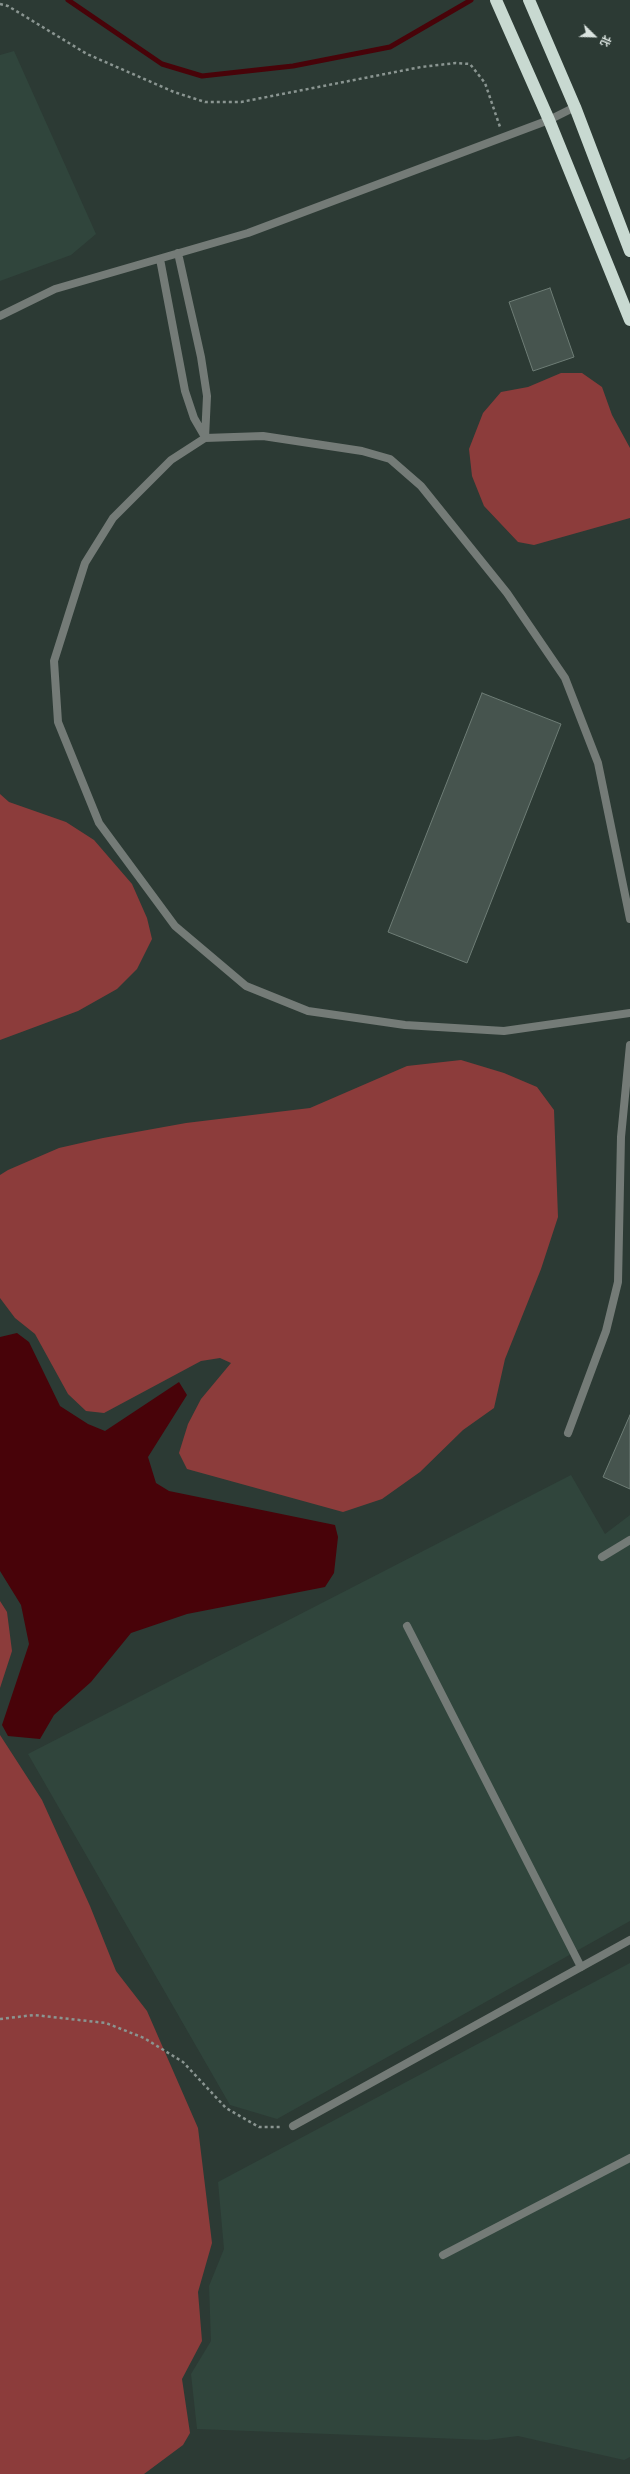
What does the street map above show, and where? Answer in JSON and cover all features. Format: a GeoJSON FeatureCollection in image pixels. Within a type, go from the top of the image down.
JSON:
{"type":"FeatureCollection","features":[{"type":"Feature","properties":{"kind":"highway"},"geometry":{"type":"LineString","coordinates":[[496,0],[549,120],[630,320]]}},
{"type":"Feature","properties":{"kind":"highway"},"geometry":{"type":"LineString","coordinates":[[529,0],[575,108],[630,251]]}},
{"type":"Feature","properties":{"kind":"street"},"geometry":{"type":"LineString","coordinates":[[0,316],[55,289],[248,233],[549,120],[575,108]]}},
{"type":"Feature","properties":{"kind":"street"},"geometry":{"type":"LineString","coordinates":[[178,253],[201,357],[207,396],[205,438]]}},
{"type":"Feature","properties":{"kind":"street"},"geometry":{"type":"LineString","coordinates":[[160,259],[186,391],[194,418],[205,438]]}},
{"type":"Feature","properties":{"kind":"street"},"geometry":{"type":"LineString","coordinates":[[630,919],[598,763],[565,678],[507,592],[420,486],[390,459],[362,451],[263,436],[205,438],[171,460],[113,518],[85,563],[54,661],[58,722],[99,823],[175,926],[246,986],[308,1011],[405,1025],[504,1031],[630,1013]]}},
{"type":"Feature","properties":{"kind":"street"},"geometry":{"type":"LineString","coordinates":[[568,1433],[606,1331],[618,1282],[621,1137],[630,1045]]}},
{"type":"Feature","properties":{"kind":"street"},"geometry":{"type":"LineString","coordinates":[[602,1557],[630,1540]]}},
{"type":"Feature","properties":{"kind":"street"},"geometry":{"type":"LineString","coordinates":[[407,1626],[581,1967]]}},
{"type":"Feature","properties":{"kind":"street"},"geometry":{"type":"LineString","coordinates":[[293,2126],[630,1940]]}},
{"type":"Feature","properties":{"kind":"street"},"geometry":{"type":"LineString","coordinates":[[443,2255],[630,2158]]}},
{"type":"Feature","properties":{"kind":"path"},"geometry":{"type":"LineString","coordinates":[[0,4],[8,6],[87,54],[174,92],[205,102],[241,102],[421,66],[456,62],[470,64],[486,83],[503,137]]}},
{"type":"Feature","properties":{"kind":"path"},"geometry":{"type":"LineString","coordinates":[[0,2019],[34,2015],[106,2023],[144,2038],[182,2062],[226,2108],[259,2127],[293,2126]]}},
{"type":"Feature","properties":{"kind":"shaded area"},"geometry":{"type":"Polygon","coordinates":[[[14,51],[96,234],[71,255],[0,281],[0,55],[14,51]]]}},
{"type":"Feature","properties":{"kind":"shaded area"},"geometry":{"type":"Polygon","coordinates":[[[561,373],[582,373],[602,387],[612,415],[630,448],[630,518],[534,545],[518,542],[484,506],[472,476],[469,449],[483,413],[501,392],[528,387],[561,373]]]}},
{"type":"Feature","properties":{"kind":"shaded area"},"geometry":{"type":"Polygon","coordinates":[[[0,794],[9,802],[66,822],[94,840],[132,884],[147,918],[152,939],[137,969],[117,989],[78,1011],[0,1040],[0,794]]]}},
{"type":"Feature","properties":{"kind":"shaded area"},"geometry":{"type":"Polygon","coordinates":[[[461,1060],[504,1073],[537,1087],[554,1110],[558,1217],[541,1269],[505,1359],[494,1408],[463,1430],[420,1472],[382,1499],[343,1512],[187,1469],[179,1453],[188,1424],[201,1399],[231,1363],[220,1358],[201,1361],[104,1413],[86,1411],[68,1394],[35,1334],[15,1318],[0,1298],[0,1175],[8,1170],[59,1148],[103,1138],[186,1123],[310,1108],[407,1066],[461,1060]]]}},
{"type":"Feature","properties":{"kind":"shaded area"},"geometry":{"type":"Polygon","coordinates":[[[17,1333],[29,1342],[60,1406],[88,1424],[105,1431],[179,1382],[187,1395],[148,1457],[156,1483],[169,1491],[335,1525],[338,1537],[334,1573],[325,1587],[187,1614],[131,1633],[91,1682],[54,1715],[40,1739],[8,1736],[2,1725],[29,1644],[21,1605],[0,1571],[0,1337],[17,1333]]]}},
{"type":"Feature","properties":{"kind":"shaded area"},"geometry":{"type":"Polygon","coordinates":[[[571,1475],[605,1534],[630,1515],[630,1921],[277,2119],[230,2105],[28,1754],[571,1475]]]}},
{"type":"Feature","properties":{"kind":"shaded area"},"geometry":{"type":"Polygon","coordinates":[[[0,1601],[7,1612],[12,1651],[0,1688],[0,1601]]]}},
{"type":"Feature","properties":{"kind":"shaded area"},"geometry":{"type":"Polygon","coordinates":[[[0,1735],[42,1800],[90,1906],[116,1971],[147,2011],[198,2128],[212,2243],[198,2292],[202,2341],[182,2379],[190,2433],[183,2445],[144,2474],[0,2474],[0,1735]]]}},
{"type":"Feature","properties":{"kind":"shaded area"},"geometry":{"type":"Polygon","coordinates":[[[630,1963],[630,2457],[624,2460],[518,2436],[487,2440],[197,2429],[191,2374],[211,2341],[209,2286],[224,2249],[218,2182],[630,1963]]]}},
{"type":"Feature","properties":{"kind":"building"},"geometry":{"type":"Polygon","coordinates":[[[550,288],[574,357],[533,371],[509,302],[550,288]]]}},
{"type":"Feature","properties":{"kind":"building"},"geometry":{"type":"Polygon","coordinates":[[[482,693],[561,724],[467,963],[388,932],[482,693]]]}},
{"type":"Feature","properties":{"kind":"building"},"geometry":{"type":"Polygon","coordinates":[[[630,1415],[630,1489],[603,1477],[630,1415]]]}},
{"type":"Feature","properties":{"kind":"waterway"},"geometry":{"type":"LineString","coordinates":[[68,0],[162,64],[202,76],[293,66],[390,47],[471,0]]}}]}
